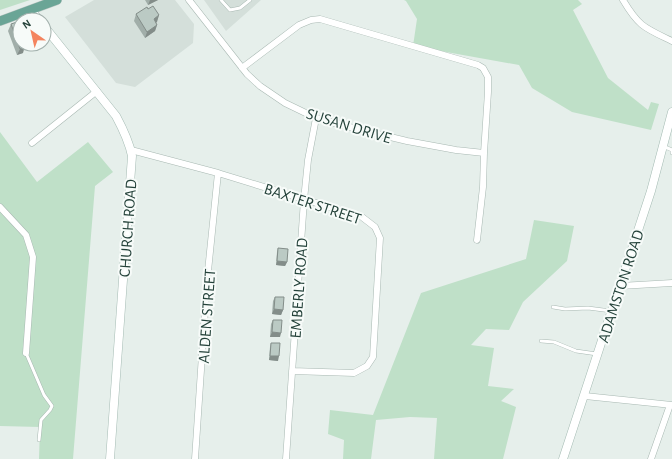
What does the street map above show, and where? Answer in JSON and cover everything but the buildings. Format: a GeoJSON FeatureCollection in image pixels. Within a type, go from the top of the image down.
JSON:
{"type":"FeatureCollection","features":[{"type":"Feature","properties":{"kind":"main road"},"geometry":{"type":"LineString","coordinates":[[0,21],[57,0]]}},
{"type":"Feature","properties":{"kind":"street","name":"SUSAN DRIVE"},"geometry":{"type":"LineString","coordinates":[[189,0],[242,68],[260,86],[286,103],[316,118],[407,141],[456,150],[484,153]]}},
{"type":"Feature","properties":{"kind":"street"},"geometry":{"type":"LineString","coordinates":[[623,0],[632,16],[640,24],[650,31],[672,41]]}},
{"type":"Feature","properties":{"kind":"street"},"geometry":{"type":"LineString","coordinates":[[242,68],[299,25],[311,20],[320,20],[478,65],[483,68],[488,77],[488,92],[483,187],[477,240]]}},
{"type":"Feature","properties":{"kind":"street","name":"CHURCH ROAD"},"geometry":{"type":"LineString","coordinates":[[52,36],[116,116],[124,130],[132,156],[110,459]]}},
{"type":"Feature","properties":{"kind":"street"},"geometry":{"type":"LineString","coordinates":[[32,143],[97,91]]}},
{"type":"Feature","properties":{"kind":"street","name":"ADAMSTON ROAD"},"geometry":{"type":"LineString","coordinates":[[563,459],[585,396],[651,191],[672,115]]}},
{"type":"Feature","properties":{"kind":"street","name":"EMBERLY ROAD"},"geometry":{"type":"LineString","coordinates":[[286,459],[304,200],[308,160],[316,118]]}},
{"type":"Feature","properties":{"kind":"street","name":"BAXTER STREET"},"geometry":{"type":"LineString","coordinates":[[131,150],[218,173],[362,217],[378,231],[380,238],[373,357],[367,366],[354,373],[292,371]]}},
{"type":"Feature","properties":{"kind":"street","name":"ALDEN STREET"},"geometry":{"type":"LineString","coordinates":[[195,459],[207,281],[218,173]]}},
{"type":"Feature","properties":{"kind":"street"},"geometry":{"type":"LineString","coordinates":[[0,207],[26,235],[32,250],[33,260],[26,353]]}},
{"type":"Feature","properties":{"kind":"street"},"geometry":{"type":"LineString","coordinates":[[620,286],[672,283]]}},
{"type":"Feature","properties":{"kind":"street"},"geometry":{"type":"LineString","coordinates":[[585,396],[671,405],[651,459]]}},
{"type":"Feature","properties":{"kind":"lane"},"geometry":{"type":"LineString","coordinates":[[221,0],[230,10],[240,8],[250,0]]}},
{"type":"Feature","properties":{"kind":"lane"},"geometry":{"type":"LineString","coordinates":[[663,146],[672,150],[672,153]]}},
{"type":"Feature","properties":{"kind":"lane"},"geometry":{"type":"LineString","coordinates":[[553,307],[565,309],[588,308],[612,311]]}},
{"type":"Feature","properties":{"kind":"lane"},"geometry":{"type":"LineString","coordinates":[[541,341],[554,342],[576,351],[598,354]]}},
{"type":"Feature","properties":{"kind":"lane"},"geometry":{"type":"LineString","coordinates":[[26,353],[44,395],[52,406],[40,420],[39,440]]}},
{"type":"Feature","properties":{"kind":"shaded area"},"geometry":{"type":"Polygon","coordinates":[[[94,0],[175,0],[194,24],[193,43],[135,87],[116,83],[65,17],[94,0]]]}},
{"type":"Feature","properties":{"kind":"shaded area"},"geometry":{"type":"Polygon","coordinates":[[[204,0],[261,0],[226,31],[204,0]]]}},
{"type":"Feature","properties":{"kind":"green space"},"geometry":{"type":"Polygon","coordinates":[[[0,0],[30,0],[0,10],[0,0]]]}},
{"type":"Feature","properties":{"kind":"green space"},"geometry":{"type":"Polygon","coordinates":[[[404,0],[578,0],[582,4],[573,10],[608,78],[648,110],[651,102],[659,104],[651,130],[572,112],[532,88],[519,65],[413,46],[417,19],[404,0]]]}},
{"type":"Feature","properties":{"kind":"green space"},"geometry":{"type":"Polygon","coordinates":[[[0,132],[37,182],[88,142],[113,172],[95,186],[73,459],[39,459],[40,427],[0,426],[0,132]]]}},
{"type":"Feature","properties":{"kind":"green space"},"geometry":{"type":"Polygon","coordinates":[[[534,220],[574,226],[567,261],[523,302],[509,330],[486,329],[471,345],[494,348],[488,386],[514,389],[501,401],[516,407],[503,459],[434,459],[437,418],[410,417],[376,420],[371,459],[343,459],[344,440],[328,434],[330,410],[373,415],[421,293],[526,259],[534,220]]]}}]}
